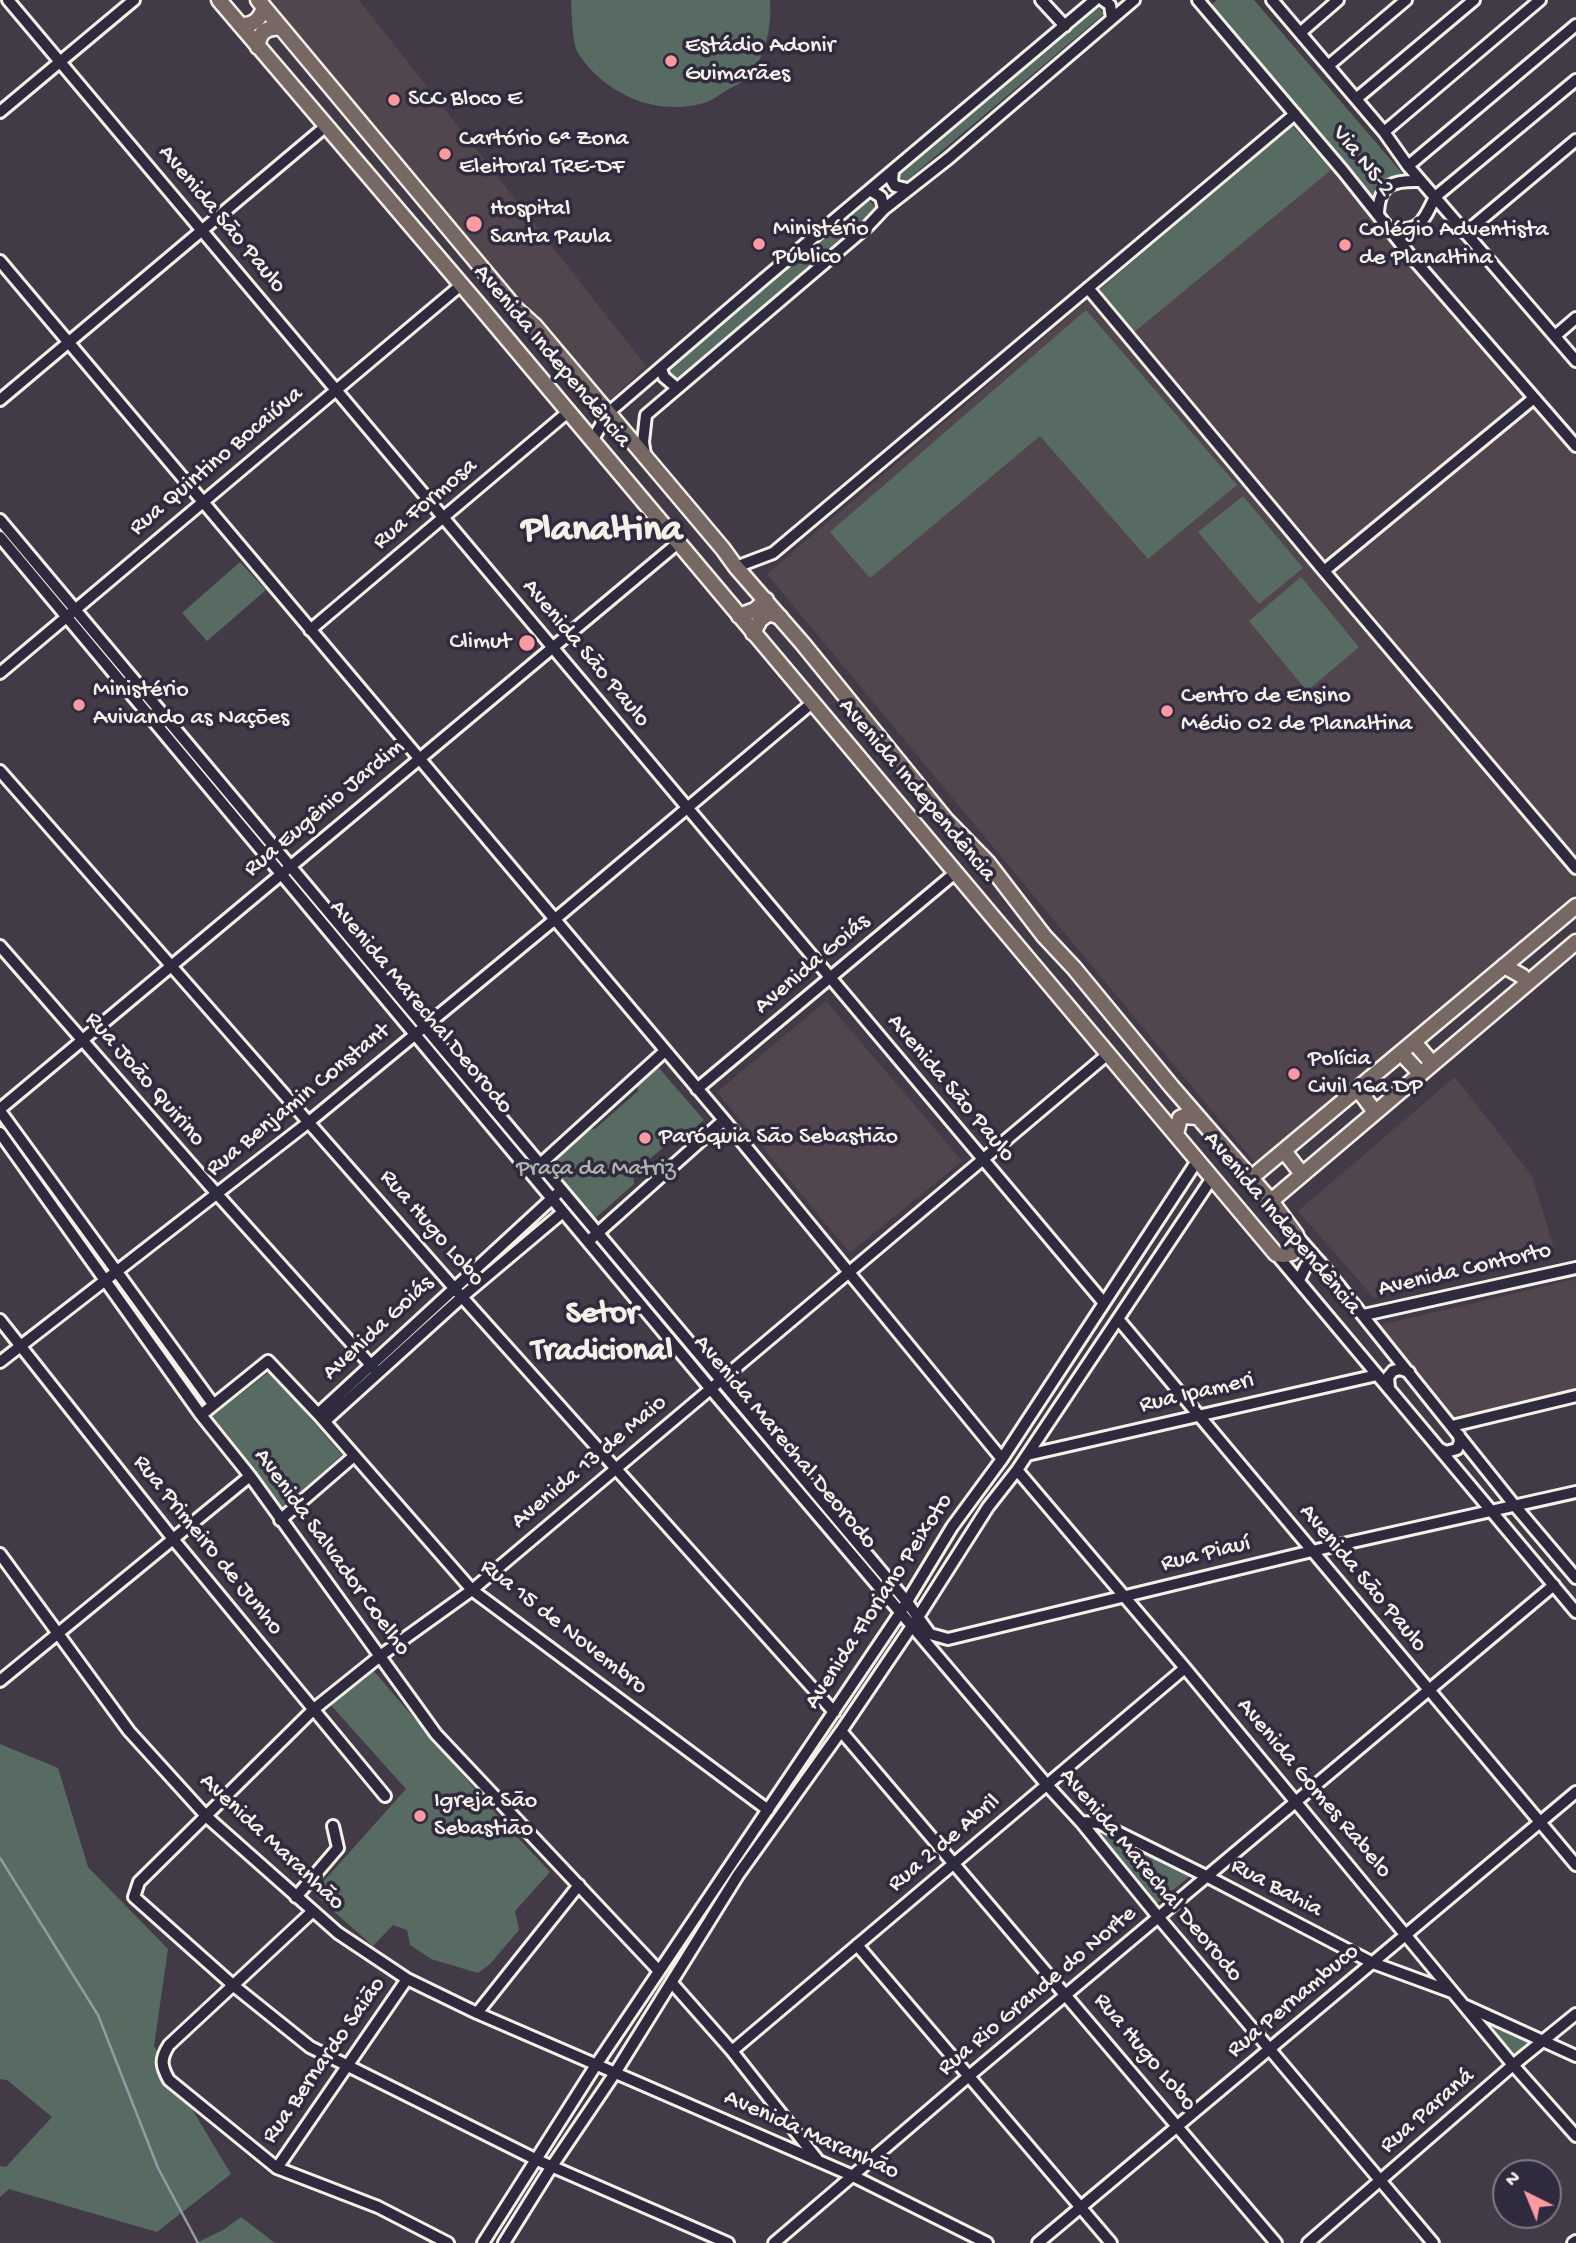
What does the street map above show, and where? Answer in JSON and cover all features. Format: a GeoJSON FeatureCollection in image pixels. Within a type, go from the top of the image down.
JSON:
{"type":"FeatureCollection","features":[{"type":"Feature","properties":{"kind":"main road","name":"Avenida Independência"},"geometry":{"type":"LineString","coordinates":[[219,0],[1276,1254]]}},
{"type":"Feature","properties":{"kind":"main road","name":"Avenida Independência"},"geometry":{"type":"LineString","coordinates":[[261,4],[516,309],[535,326],[766,600],[941,814],[997,874],[1025,914],[1080,974],[1172,1087],[1271,1201],[1296,1235]]}},
{"type":"Feature","properties":{"kind":"main road"},"geometry":{"type":"LineString","coordinates":[[240,25],[253,23],[262,14],[261,4]]}},
{"type":"Feature","properties":{"kind":"main road"},"geometry":{"type":"LineString","coordinates":[[258,47],[258,41],[264,31],[281,28]]}},
{"type":"Feature","properties":{"kind":"main road"},"geometry":{"type":"LineString","coordinates":[[477,303],[504,294]]}},
{"type":"Feature","properties":{"kind":"main road"},"geometry":{"type":"LineString","coordinates":[[495,325],[508,309],[516,309]]}},
{"type":"Feature","properties":{"kind":"main road"},"geometry":{"type":"LineString","coordinates":[[739,616],[755,610],[766,600]]}},
{"type":"Feature","properties":{"kind":"main road"},"geometry":{"type":"LineString","coordinates":[[753,633],[769,613],[780,617]]}},
{"type":"Feature","properties":{"kind":"main road"},"geometry":{"type":"LineString","coordinates":[[1251,1178],[1576,906]]}},
{"type":"Feature","properties":{"kind":"main road"},"geometry":{"type":"LineString","coordinates":[[1001,925],[1015,922],[1025,914]]}},
{"type":"Feature","properties":{"kind":"main road"},"geometry":{"type":"LineString","coordinates":[[1024,955],[1029,939],[1044,936]]}},
{"type":"Feature","properties":{"kind":"main road"},"geometry":{"type":"LineString","coordinates":[[1271,1201],[1576,942]]}},
{"type":"Feature","properties":{"kind":"main road"},"geometry":{"type":"LineString","coordinates":[[1504,966],[1527,982]]}},
{"type":"Feature","properties":{"kind":"main road"},"geometry":{"type":"LineString","coordinates":[[1414,1042],[1432,1063]]}},
{"type":"Feature","properties":{"kind":"main road"},"geometry":{"type":"LineString","coordinates":[[1401,1053],[1420,1073]]}},
{"type":"Feature","properties":{"kind":"main road"},"geometry":{"type":"LineString","coordinates":[[1151,1106],[1166,1103],[1172,1087]]}},
{"type":"Feature","properties":{"kind":"main road"},"geometry":{"type":"LineString","coordinates":[[1357,1089],[1375,1112]]}},
{"type":"Feature","properties":{"kind":"main road"},"geometry":{"type":"LineString","coordinates":[[1176,1134],[1180,1118],[1198,1117]]}},
{"type":"Feature","properties":{"kind":"main road"},"geometry":{"type":"LineString","coordinates":[[1284,1151],[1302,1174]]}},
{"type":"Feature","properties":{"kind":"main road"},"geometry":{"type":"LineString","coordinates":[[1276,1254],[1292,1253],[1296,1245],[1296,1235]]}},
{"type":"Feature","properties":{"kind":"street","name":"Avenida São Paulo"},"geometry":{"type":"LineString","coordinates":[[8,0],[1104,1303]]}},
{"type":"Feature","properties":{"kind":"street"},"geometry":{"type":"LineString","coordinates":[[0,112],[134,0]]}},
{"type":"Feature","properties":{"kind":"street"},"geometry":{"type":"LineString","coordinates":[[1041,0],[1065,26]]}},
{"type":"Feature","properties":{"kind":"street"},"geometry":{"type":"LineString","coordinates":[[592,441],[608,413],[1095,0]]}},
{"type":"Feature","properties":{"kind":"street"},"geometry":{"type":"LineString","coordinates":[[1103,0],[1110,5],[1112,18]]}},
{"type":"Feature","properties":{"kind":"street"},"geometry":{"type":"LineString","coordinates":[[645,458],[643,442],[646,415],[868,226],[907,189],[949,158],[1134,0]]}},
{"type":"Feature","properties":{"kind":"street","name":"Via NS-2"},"geometry":{"type":"LineString","coordinates":[[1198,0],[1574,443]]}},
{"type":"Feature","properties":{"kind":"street","name":"Via NS-2"},"geometry":{"type":"LineString","coordinates":[[1272,0],[1384,132],[1408,166],[1576,361]]}},
{"type":"Feature","properties":{"kind":"street"},"geometry":{"type":"LineString","coordinates":[[1300,33],[1338,0]]}},
{"type":"Feature","properties":{"kind":"street"},"geometry":{"type":"LineString","coordinates":[[1328,66],[1406,0]]}},
{"type":"Feature","properties":{"kind":"street"},"geometry":{"type":"LineString","coordinates":[[1356,99],[1474,0]]}},
{"type":"Feature","properties":{"kind":"street"},"geometry":{"type":"LineString","coordinates":[[1384,132],[1540,0]]}},
{"type":"Feature","properties":{"kind":"street"},"geometry":{"type":"LineString","coordinates":[[1408,166],[1576,25]]}},
{"type":"Feature","properties":{"kind":"street"},"geometry":{"type":"LineString","coordinates":[[1389,228],[1409,229],[1422,223],[1435,197],[1576,80]]}},
{"type":"Feature","properties":{"kind":"street"},"geometry":{"type":"LineString","coordinates":[[736,567],[773,553],[1295,114]]}},
{"type":"Feature","properties":{"kind":"street"},"geometry":{"type":"LineString","coordinates":[[0,400],[325,127]]}},
{"type":"Feature","properties":{"kind":"street"},"geometry":{"type":"LineString","coordinates":[[1465,233],[1576,140]]}},
{"type":"Feature","properties":{"kind":"street"},"geometry":{"type":"LineString","coordinates":[[892,171],[895,186],[907,189]]}},
{"type":"Feature","properties":{"kind":"street"},"geometry":{"type":"LineString","coordinates":[[1378,214],[1384,189],[1404,180],[1421,181]]}},
{"type":"Feature","properties":{"kind":"street"},"geometry":{"type":"LineString","coordinates":[[870,190],[881,197],[884,209]]}},
{"type":"Feature","properties":{"kind":"street"},"geometry":{"type":"LineString","coordinates":[[0,261],[724,1120],[1002,1458]]}},
{"type":"Feature","properties":{"kind":"street","name":"Rua Quintino Bocaiúva"},"geometry":{"type":"LineString","coordinates":[[0,673],[461,285]]}},
{"type":"Feature","properties":{"kind":"street"},"geometry":{"type":"LineString","coordinates":[[1088,288],[1576,868]]}},
{"type":"Feature","properties":{"kind":"street"},"geometry":{"type":"LineString","coordinates":[[1555,336],[1576,318]]}},
{"type":"Feature","properties":{"kind":"street"},"geometry":{"type":"LineString","coordinates":[[661,369],[664,377],[677,388]]}},
{"type":"Feature","properties":{"kind":"street"},"geometry":{"type":"LineString","coordinates":[[1324,571],[1534,398]]}},
{"type":"Feature","properties":{"kind":"street","name":"Rua Formosa"},"geometry":{"type":"LineString","coordinates":[[310,630],[568,412]]}},
{"type":"Feature","properties":{"kind":"street"},"geometry":{"type":"LineString","coordinates":[[1574,443],[1575,426]]}},
{"type":"Feature","properties":{"kind":"street","name":"Avenida Marechal Deorodo"},"geometry":{"type":"LineString","coordinates":[[0,520],[71,613],[281,874],[587,1242],[900,1613],[930,1634]]}},
{"type":"Feature","properties":{"kind":"street","name":"Avenida Marechal Deorodo"},"geometry":{"type":"LineString","coordinates":[[0,537],[71,613],[425,1026],[907,1602],[915,1622],[1046,1785],[1081,1822],[1433,2243]]}},
{"type":"Feature","properties":{"kind":"street","name":"Rua Eugênio Jardim"},"geometry":{"type":"LineString","coordinates":[[0,1110],[678,543]]}},
{"type":"Feature","properties":{"kind":"street","name":"Rua Benjamin Constant"},"geometry":{"type":"LineString","coordinates":[[0,1362],[309,1122],[812,703]]}},
{"type":"Feature","properties":{"kind":"street","name":"Rua Hugo Lobo"},"geometry":{"type":"LineString","coordinates":[[0,771],[834,1712]]}},
{"type":"Feature","properties":{"kind":"street","name":"Avenida Goiás"},"geometry":{"type":"LineString","coordinates":[[697,1089],[955,873]]}},
{"type":"Feature","properties":{"kind":"street","name":"Rua João Quirino"},"geometry":{"type":"LineString","coordinates":[[0,946],[374,1369]]}},
{"type":"Feature","properties":{"kind":"street"},"geometry":{"type":"LineString","coordinates":[[530,1173],[665,1051]]}},
{"type":"Feature","properties":{"kind":"street","name":"Avenida 13 de Maio"},"geometry":{"type":"LineString","coordinates":[[234,1986],[134,1897],[139,1882],[314,1709],[380,1656],[472,1590],[1108,1054]]}},
{"type":"Feature","properties":{"kind":"street"},"geometry":{"type":"LineString","coordinates":[[0,1110],[213,1404],[201,1415]]}},
{"type":"Feature","properties":{"kind":"street"},"geometry":{"type":"LineString","coordinates":[[587,1242],[724,1120]]}},
{"type":"Feature","properties":{"kind":"street","name":"Avenida Salvador Coelho"},"geometry":{"type":"LineString","coordinates":[[0,1133],[201,1415],[250,1476],[436,1734],[659,1971]]}},
{"type":"Feature","properties":{"kind":"street","name":"Avenida Floriano Peixoto"},"geometry":{"type":"LineString","coordinates":[[483,2243],[596,2065],[900,1613],[952,1527],[1067,1361],[1197,1161]]}},
{"type":"Feature","properties":{"kind":"street","name":"Avenida Floriano Peixoto"},"geometry":{"type":"LineString","coordinates":[[504,2243],[615,2073],[738,1875],[841,1731],[988,1507],[1017,1470],[1212,1178]]}},
{"type":"Feature","properties":{"kind":"street","name":"Avenida Goiás"},"geometry":{"type":"LineString","coordinates":[[321,1418],[459,1292],[562,1190]]}},
{"type":"Feature","properties":{"kind":"street","name":"Avenida Goiás"},"geometry":{"type":"LineString","coordinates":[[459,1292],[563,1212]]}},
{"type":"Feature","properties":{"kind":"street","name":"Avenida Independência"},"geometry":{"type":"LineString","coordinates":[[1296,1235],[1576,1578]]}},
{"type":"Feature","properties":{"kind":"street"},"geometry":{"type":"LineString","coordinates":[[1149,1236],[1166,1249]]}},
{"type":"Feature","properties":{"kind":"street","name":"Avenida Independência"},"geometry":{"type":"LineString","coordinates":[[1276,1254],[1576,1612]]}},
{"type":"Feature","properties":{"kind":"street"},"geometry":{"type":"LineString","coordinates":[[1298,1280],[1306,1266],[1320,1262]]}},
{"type":"Feature","properties":{"kind":"street","name":"Avenida Contorto"},"geometry":{"type":"LineString","coordinates":[[1364,1315],[1576,1268]]}},
{"type":"Feature","properties":{"kind":"street","name":"Avenida São Paulo"},"geometry":{"type":"LineString","coordinates":[[1118,1319],[1576,1864]]}},
{"type":"Feature","properties":{"kind":"street","name":"Rua Primeiro de Junho"},"geometry":{"type":"LineString","coordinates":[[0,1320],[173,1539],[385,1796]]}},
{"type":"Feature","properties":{"kind":"street","name":"Rua 15 de Novembro"},"geometry":{"type":"LineString","coordinates":[[213,1404],[268,1361],[472,1590],[768,1810]]}},
{"type":"Feature","properties":{"kind":"street"},"geometry":{"type":"LineString","coordinates":[[1067,1361],[1065,1366],[1070,1374],[1079,1374],[1083,1370]]}},
{"type":"Feature","properties":{"kind":"street"},"geometry":{"type":"LineString","coordinates":[[1389,1389],[1388,1377],[1393,1371],[1400,1369],[1410,1374]]}},
{"type":"Feature","properties":{"kind":"street","name":"Rua Ipameri"},"geometry":{"type":"LineString","coordinates":[[1027,1455],[1377,1375]]}},
{"type":"Feature","properties":{"kind":"street"},"geometry":{"type":"LineString","coordinates":[[1049,1386],[1053,1382],[1063,1383],[1067,1387],[1066,1396]]}},
{"type":"Feature","properties":{"kind":"street"},"geometry":{"type":"LineString","coordinates":[[1440,1449],[1446,1452],[1454,1451],[1459,1446],[1456,1431],[1576,1396]]}},
{"type":"Feature","properties":{"kind":"street"},"geometry":{"type":"LineString","coordinates":[[280,1520],[354,1455]]}},
{"type":"Feature","properties":{"kind":"street","name":"Avenida Gomes Rabelo"},"geometry":{"type":"LineString","coordinates":[[1017,1470],[1408,1934],[1513,2065],[1576,2136]]}},
{"type":"Feature","properties":{"kind":"street"},"geometry":{"type":"LineString","coordinates":[[0,1681],[250,1476]]}},
{"type":"Feature","properties":{"kind":"street"},"geometry":{"type":"LineString","coordinates":[[1515,1506],[1576,1492]]}},
{"type":"Feature","properties":{"kind":"street"},"geometry":{"type":"LineString","coordinates":[[975,1494],[975,1504],[981,1509],[988,1507]]}},
{"type":"Feature","properties":{"kind":"street","name":"Rua Piauí"},"geometry":{"type":"LineString","coordinates":[[930,1634],[948,1639],[1312,1551],[1515,1506]]}},
{"type":"Feature","properties":{"kind":"street"},"geometry":{"type":"LineString","coordinates":[[952,1527],[967,1528],[968,1537]]}},
{"type":"Feature","properties":{"kind":"street","name":"Avenida Maranhão"},"geometry":{"type":"LineString","coordinates":[[0,1553],[130,1731],[207,1817],[313,1912],[338,1933],[407,1979],[596,2065]]}},
{"type":"Feature","properties":{"kind":"street","name":"Rua Rio Grande do Norte"},"geometry":{"type":"LineString","coordinates":[[775,2243],[851,2175],[1554,1585]]}},
{"type":"Feature","properties":{"kind":"street","name":"Rua 2 de Abril"},"geometry":{"type":"LineString","coordinates":[[732,2051],[1185,1668]]}},
{"type":"Feature","properties":{"kind":"street","name":"Rua Hugo Lobo"},"geometry":{"type":"LineString","coordinates":[[841,1731],[1276,2243]]}},
{"type":"Feature","properties":{"kind":"street"},"geometry":{"type":"LineString","coordinates":[[807,1752],[811,1759],[821,1760]]}},
{"type":"Feature","properties":{"kind":"street"},"geometry":{"type":"LineString","coordinates":[[791,1776],[799,1776],[804,1783]]}},
{"type":"Feature","properties":{"kind":"street","name":"Rua Pernambuco"},"geometry":{"type":"LineString","coordinates":[[1038,2243],[1576,1792]]}},
{"type":"Feature","properties":{"kind":"street","name":"Rua Bahia"},"geometry":{"type":"LineString","coordinates":[[1081,1822],[1099,1823],[1373,1963],[1453,1992]]}},
{"type":"Feature","properties":{"kind":"street"},"geometry":{"type":"LineString","coordinates":[[296,1897],[338,1848],[333,1826]]}},
{"type":"Feature","properties":{"kind":"street"},"geometry":{"type":"LineString","coordinates":[[745,1841],[748,1849],[758,1848]]}},
{"type":"Feature","properties":{"kind":"street"},"geometry":{"type":"LineString","coordinates":[[728,1867],[736,1868],[738,1875]]}},
{"type":"Feature","properties":{"kind":"street"},"geometry":{"type":"LineString","coordinates":[[477,2013],[579,1885]]}},
{"type":"Feature","properties":{"kind":"street"},"geometry":{"type":"LineString","coordinates":[[313,1912],[169,2045],[162,2055],[162,2067],[169,2080],[277,2168],[378,2207],[448,2243]]}},
{"type":"Feature","properties":{"kind":"street"},"geometry":{"type":"LineString","coordinates":[[858,1945],[1111,2243]]}},
{"type":"Feature","properties":{"kind":"street","name":"Rua Bernardo Saião"},"geometry":{"type":"LineString","coordinates":[[277,2168],[407,1979]]}},
{"type":"Feature","properties":{"kind":"street"},"geometry":{"type":"LineString","coordinates":[[672,1983],[732,2051],[819,2161]]}},
{"type":"Feature","properties":{"kind":"street"},"geometry":{"type":"LineString","coordinates":[[234,1986],[310,2047],[537,2160],[727,2243]]}},
{"type":"Feature","properties":{"kind":"street"},"geometry":{"type":"LineString","coordinates":[[1463,2005],[1576,2056]]}},
{"type":"Feature","properties":{"kind":"street","name":"Rua Paraná"},"geometry":{"type":"LineString","coordinates":[[1308,2243],[1513,2065],[1576,2014]]}},
{"type":"Feature","properties":{"kind":"street"},"geometry":{"type":"LineString","coordinates":[[596,2065],[615,2073]]}},
{"type":"Feature","properties":{"kind":"street","name":"Avenida Maranhão"},"geometry":{"type":"LineString","coordinates":[[615,2073],[851,2175],[987,2243]]}},
{"type":"Feature","properties":{"kind":"shaded area"},"geometry":{"type":"Polygon","coordinates":[[[264,0],[359,0],[646,366],[605,405],[264,0]]]}},
{"type":"Feature","properties":{"kind":"shaded area"},"geometry":{"type":"Polygon","coordinates":[[[1292,125],[1299,126],[1576,456],[1576,893],[1256,1164],[767,574],[1292,125]]]}},
{"type":"Feature","properties":{"kind":"shaded area"},"geometry":{"type":"Polygon","coordinates":[[[826,1001],[962,1161],[850,1253],[717,1092],[826,1001]]]}},
{"type":"Feature","properties":{"kind":"shaded area"},"geometry":{"type":"Polygon","coordinates":[[[1455,1077],[1532,1176],[1554,1248],[1374,1298],[1298,1211],[1455,1077]]]}},
{"type":"Feature","properties":{"kind":"shaded area"},"geometry":{"type":"Polygon","coordinates":[[[1576,1279],[1576,1391],[1454,1420],[1380,1325],[1576,1279]]]}},
{"type":"Feature","properties":{"kind":"green space","name":"Estádio Adonir Guimarães"},"geometry":{"type":"Polygon","coordinates":[[[571,0],[770,0],[769,30],[760,59],[744,80],[707,102],[686,107],[668,107],[633,99],[617,91],[589,67],[576,48],[571,0]]]}},
{"type":"Feature","properties":{"kind":"green space"},"geometry":{"type":"Polygon","coordinates":[[[1217,0],[1254,0],[1402,173],[1369,198],[1209,7],[1217,0]]]}},
{"type":"Feature","properties":{"kind":"green space"},"geometry":{"type":"Polygon","coordinates":[[[1097,4],[1104,14],[905,182],[897,173],[1097,4]]]}},
{"type":"Feature","properties":{"kind":"green space"},"geometry":{"type":"Polygon","coordinates":[[[1292,125],[1331,170],[1133,333],[1097,292],[1292,125]]]}},
{"type":"Feature","properties":{"kind":"green space"},"geometry":{"type":"Polygon","coordinates":[[[867,198],[876,208],[677,382],[667,370],[867,198]]]}},
{"type":"Feature","properties":{"kind":"green space"},"geometry":{"type":"Polygon","coordinates":[[[1086,310],[1237,485],[1148,559],[1040,436],[870,578],[830,532],[1086,310]]]}},
{"type":"Feature","properties":{"kind":"green space"},"geometry":{"type":"Polygon","coordinates":[[[1243,496],[1303,568],[1259,604],[1198,532],[1243,496]]]}},
{"type":"Feature","properties":{"kind":"green space"},"geometry":{"type":"Polygon","coordinates":[[[240,562],[266,590],[207,641],[182,613],[240,562]]]}},
{"type":"Feature","properties":{"kind":"green space"},"geometry":{"type":"Polygon","coordinates":[[[1301,577],[1359,647],[1307,691],[1249,621],[1301,577]]]}},
{"type":"Feature","properties":{"kind":"green space","name":"Praça da Matriz"},"geometry":{"type":"Polygon","coordinates":[[[658,1067],[704,1120],[684,1138],[677,1135],[633,1174],[634,1184],[592,1221],[546,1165],[587,1128],[595,1129],[638,1091],[637,1085],[658,1067]]]}},
{"type":"Feature","properties":{"kind":"green space"},"geometry":{"type":"Polygon","coordinates":[[[270,1371],[342,1455],[279,1511],[211,1417],[270,1371]]]}},
{"type":"Feature","properties":{"kind":"green space"},"geometry":{"type":"Polygon","coordinates":[[[372,1669],[505,1824],[550,1872],[515,1911],[519,1930],[490,1964],[478,1973],[431,1959],[410,1945],[407,1930],[393,1925],[373,1946],[313,1893],[406,1789],[329,1703],[372,1669]]]}},
{"type":"Feature","properties":{"kind":"green space"},"geometry":{"type":"Polygon","coordinates":[[[0,1744],[58,1768],[88,1867],[168,1949],[154,2046],[231,2174],[157,2232],[9,2189],[0,2197],[0,2166],[6,2167],[52,2117],[7,2080],[0,2079],[0,1744]]]}},
{"type":"Feature","properties":{"kind":"green space"},"geometry":{"type":"Polygon","coordinates":[[[1097,1830],[1190,1876],[1154,1906],[1091,1832],[1097,1830]]]}},
{"type":"Feature","properties":{"kind":"green space"},"geometry":{"type":"Polygon","coordinates":[[[1490,2023],[1531,2042],[1512,2058],[1490,2023]]]}},
{"type":"Feature","properties":{"kind":"green space"},"geometry":{"type":"Polygon","coordinates":[[[241,2217],[275,2243],[196,2243],[223,2230],[241,2217]]]}},
{"type":"Feature","properties":{"kind":"waterway"},"geometry":{"type":"LineString","coordinates":[[0,1858],[98,2015],[158,2168],[198,2243]]}},
{"type":"Feature","properties":{"kind":"place","name":"Estádio Adonir Guimarães"},"geometry":{"type":"Point","coordinates":[671,61]}},
{"type":"Feature","properties":{"kind":"place","name":"SCC Bloco E"},"geometry":{"type":"Point","coordinates":[394,100]}},
{"type":"Feature","properties":{"kind":"place","name":"Cartório 6ª Zona Eleitoral TRE-DF"},"geometry":{"type":"Point","coordinates":[445,154]}},
{"type":"Feature","properties":{"kind":"place","name":"Hospital Santa Paula"},"geometry":{"type":"Point","coordinates":[474,224]}},
{"type":"Feature","properties":{"kind":"place","name":"Ministério Público"},"geometry":{"type":"Point","coordinates":[759,244]}},
{"type":"Feature","properties":{"kind":"place","name":"Colégio Adventista de Planaltina"},"geometry":{"type":"Point","coordinates":[1345,245]}},
{"type":"Feature","properties":{"kind":"place","name":"Climut"},"geometry":{"type":"Point","coordinates":[527,643]}},
{"type":"Feature","properties":{"kind":"place","name":"Ministério Avivando as Nações"},"geometry":{"type":"Point","coordinates":[79,705]}},
{"type":"Feature","properties":{"kind":"place","name":"Centro de Ensino Médio 02 de Planaltina"},"geometry":{"type":"Point","coordinates":[1167,711]}},
{"type":"Feature","properties":{"kind":"place","name":"Polícia Civil 16a DP"},"geometry":{"type":"Point","coordinates":[1294,1074]}},
{"type":"Feature","properties":{"kind":"place","name":"Paróquia São Sebastião"},"geometry":{"type":"Point","coordinates":[645,1138]}},
{"type":"Feature","properties":{"kind":"place","name":"Igreja São Sebastião"},"geometry":{"type":"Point","coordinates":[420,1816]}},
{"type":"Feature","properties":{"kind":"district","name":"Planaltina"},"geometry":{"type":"Point","coordinates":[602,532]}},
{"type":"Feature","properties":{"kind":"district","name":"Setor Tradicional"},"geometry":{"type":"Point","coordinates":[602,1334]}}]}
